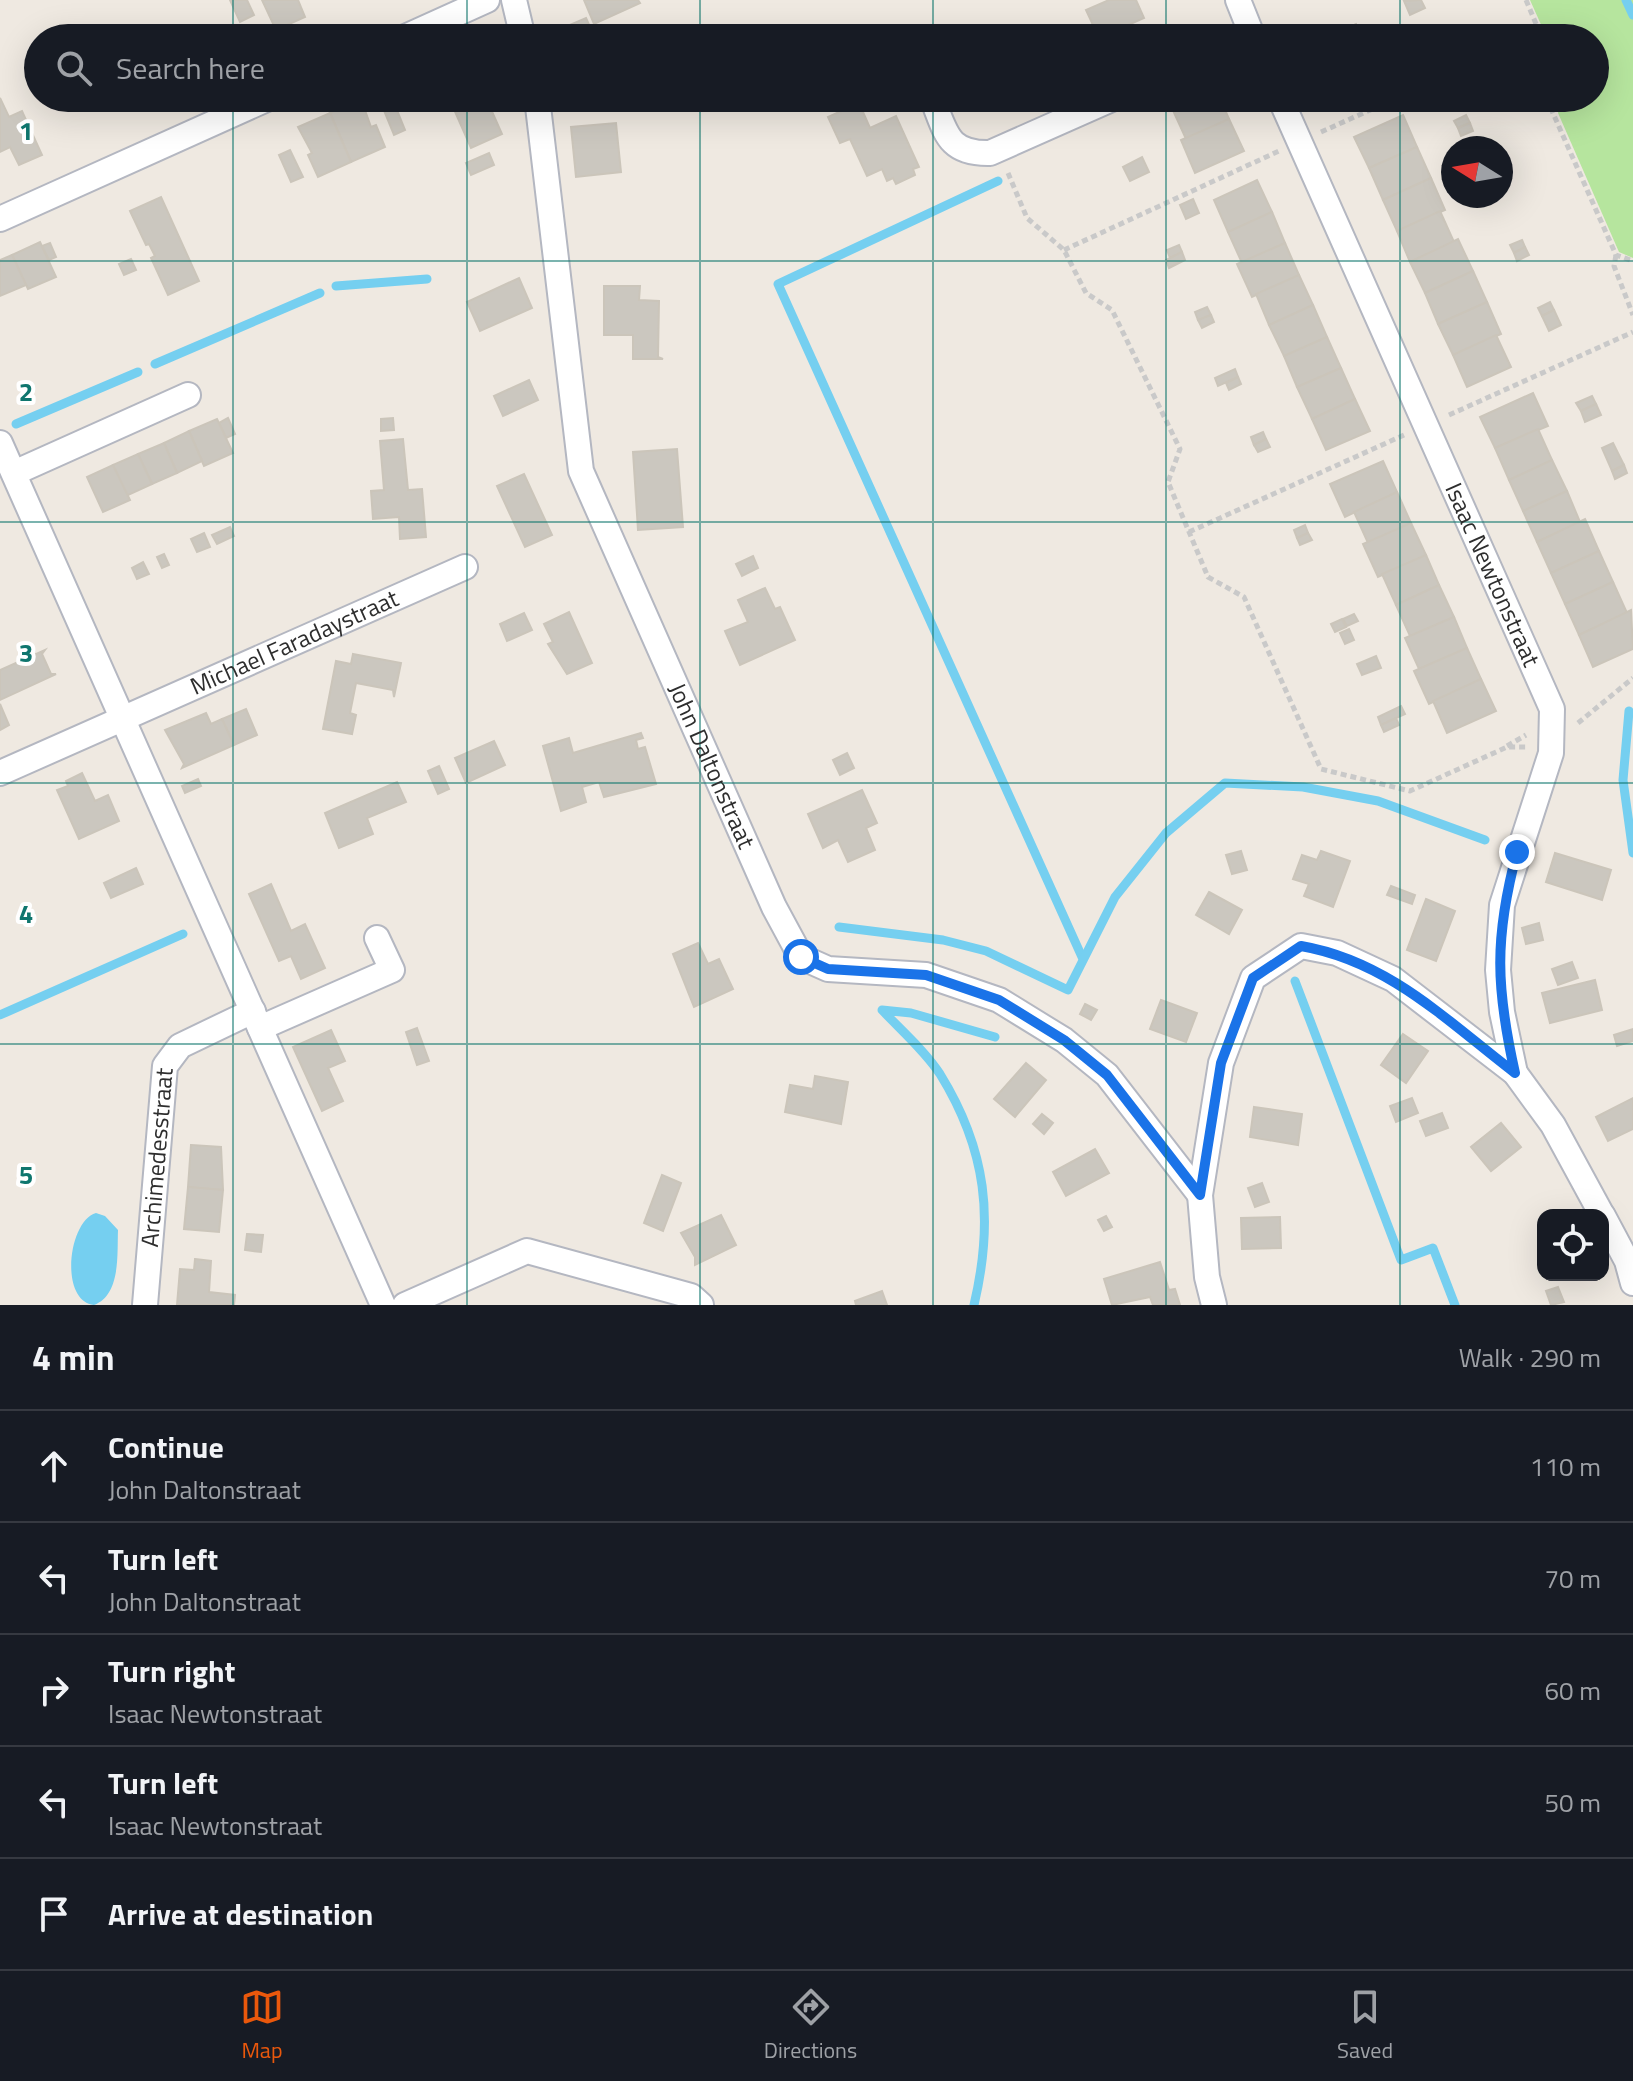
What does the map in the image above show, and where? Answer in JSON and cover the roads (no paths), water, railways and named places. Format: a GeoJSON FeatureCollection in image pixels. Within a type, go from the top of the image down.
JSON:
{"type":"FeatureCollection","features":[{"type":"Feature","properties":{"kind":"street"},"geometry":{"type":"LineString","coordinates":[[434,24],[487,0]]}},
{"type":"Feature","properties":{"kind":"street"},"geometry":{"type":"LineString","coordinates":[[514,0],[520,24]]}},
{"type":"Feature","properties":{"kind":"street"},"geometry":{"type":"LineString","coordinates":[[1238,0],[1246,24]]}},
{"type":"Feature","properties":{"kind":"street"},"geometry":{"type":"LineString","coordinates":[[0,219],[238,112]]}},
{"type":"Feature","properties":{"kind":"street","name":"John Daltonstraat"},"geometry":{"type":"LineString","coordinates":[[539,112],[581,471],[774,907],[801,957],[828,969],[926,975],[999,1000],[1064,1040],[1107,1075],[1200,1195]]}},
{"type":"Feature","properties":{"kind":"street"},"geometry":{"type":"LineString","coordinates":[[938,112],[950,141],[969,153],[990,153],[1081,112]]}},
{"type":"Feature","properties":{"kind":"street","name":"Isaac Newtonstraat"},"geometry":{"type":"LineString","coordinates":[[1286,112],[1552,709],[1551,753],[1502,905],[1498,970],[1502,1012],[1515,1073]]}},
{"type":"Feature","properties":{"kind":"street"},"geometry":{"type":"LineString","coordinates":[[14,473],[188,395]]}},
{"type":"Feature","properties":{"kind":"street"},"geometry":{"type":"LineString","coordinates":[[0,443],[383,1305]]}},
{"type":"Feature","properties":{"kind":"street","name":"Michael Faradaystraat"},"geometry":{"type":"LineString","coordinates":[[0,773],[465,567]]}},
{"type":"Feature","properties":{"kind":"street"},"geometry":{"type":"LineString","coordinates":[[257,1019],[392,970],[377,938]]}},
{"type":"Feature","properties":{"kind":"street","name":"Isaac Newtonstraat"},"geometry":{"type":"LineString","coordinates":[[1200,1195],[1221,1063],[1253,978],[1301,946],[1337,953],[1393,979],[1515,1073],[1553,1125],[1599,1209]]}},
{"type":"Feature","properties":{"kind":"street","name":"Archimedesstraat"},"geometry":{"type":"LineString","coordinates":[[145,1305],[165,1066],[180,1046],[257,1019]]}},
{"type":"Feature","properties":{"kind":"street"},"geometry":{"type":"LineString","coordinates":[[1200,1195],[1207,1277],[1214,1305]]}},
{"type":"Feature","properties":{"kind":"street","name":"Isaac Newtonstraat"},"geometry":{"type":"LineString","coordinates":[[1609,1227],[1627,1261],[1633,1283]]}},
{"type":"Feature","properties":{"kind":"street"},"geometry":{"type":"LineString","coordinates":[[405,1305],[527,1251],[691,1296],[701,1305]]}},
{"type":"Feature","properties":{"kind":"water"},"geometry":{"type":"Polygon","coordinates":[[[96,1213],[105,1216],[118,1230],[118,1250],[113,1283],[103,1300],[94,1305],[83,1300],[76,1290],[71,1260],[79,1230],[86,1219],[96,1213]]]}},
{"type":"Feature","properties":{"kind":"waterway"},"geometry":{"type":"LineString","coordinates":[[1626,0],[1633,15]]}},
{"type":"Feature","properties":{"kind":"waterway"},"geometry":{"type":"LineString","coordinates":[[998,181],[778,284],[1082,957]]}},
{"type":"Feature","properties":{"kind":"waterway"},"geometry":{"type":"LineString","coordinates":[[336,286],[427,279]]}},
{"type":"Feature","properties":{"kind":"waterway"},"geometry":{"type":"LineString","coordinates":[[155,364],[320,293]]}},
{"type":"Feature","properties":{"kind":"waterway"},"geometry":{"type":"LineString","coordinates":[[16,424],[138,372]]}},
{"type":"Feature","properties":{"kind":"waterway"},"geometry":{"type":"LineString","coordinates":[[1629,711],[1623,780],[1633,853]]}},
{"type":"Feature","properties":{"kind":"waterway"},"geometry":{"type":"LineString","coordinates":[[839,927],[943,940],[986,951],[1068,990],[1115,897],[1166,833],[1225,783],[1303,787],[1378,801],[1485,840]]}},
{"type":"Feature","properties":{"kind":"waterway"},"geometry":{"type":"LineString","coordinates":[[0,1015],[183,934]]}},
{"type":"Feature","properties":{"kind":"waterway"},"geometry":{"type":"LineString","coordinates":[[1295,981],[1401,1260],[1433,1248],[1455,1305]]}},
{"type":"Feature","properties":{"kind":"waterway"},"geometry":{"type":"LineString","coordinates":[[974,1305],[984,1244],[982,1186],[977,1158],[956,1102],[940,1074],[882,1010],[911,1013],[995,1037]]}}]}
